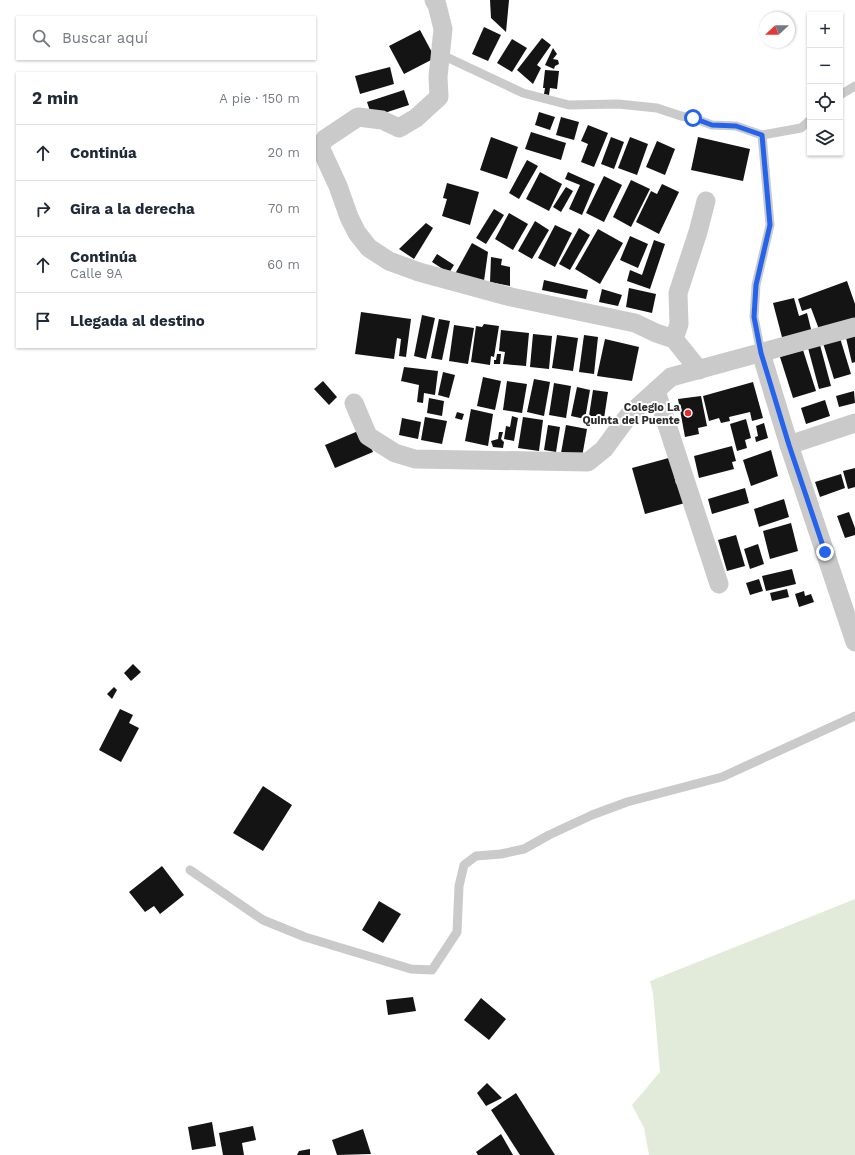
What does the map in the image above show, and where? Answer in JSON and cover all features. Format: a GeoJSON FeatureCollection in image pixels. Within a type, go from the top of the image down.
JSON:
{"type":"FeatureCollection","features":[{"type":"Feature","properties":{"kind":"street"},"geometry":{"type":"LineString","coordinates":[[434,0],[443,28],[438,77],[438,97],[416,118],[399,128],[382,120],[358,117],[325,139],[320,147],[357,233],[369,248],[389,261],[419,272],[512,297],[635,323],[656,333],[674,339],[699,370]]}},
{"type":"Feature","properties":{"kind":"street"},"geometry":{"type":"LineString","coordinates":[[674,339],[679,324],[678,293],[698,232],[706,201]]}},
{"type":"Feature","properties":{"kind":"street"},"geometry":{"type":"LineString","coordinates":[[354,403],[368,436],[395,453],[415,459],[588,462],[604,448],[629,415],[671,377],[855,327]]}},
{"type":"Feature","properties":{"kind":"street"},"geometry":{"type":"LineString","coordinates":[[761,353],[789,445],[855,642]]}},
{"type":"Feature","properties":{"kind":"street"},"geometry":{"type":"LineString","coordinates":[[656,392],[719,584]]}},
{"type":"Feature","properties":{"kind":"street"},"geometry":{"type":"LineString","coordinates":[[789,445],[855,423]]}},
{"type":"Feature","properties":{"kind":"lane"},"geometry":{"type":"LineString","coordinates":[[440,54],[523,93],[569,105],[618,104],[657,108],[712,125],[736,126],[762,135],[801,128],[807,123]]}},
{"type":"Feature","properties":{"kind":"lane"},"geometry":{"type":"LineString","coordinates":[[843,93],[855,86]]}},
{"type":"Feature","properties":{"kind":"lane"},"geometry":{"type":"LineString","coordinates":[[761,353],[754,317],[756,285],[770,225],[762,135]]}},
{"type":"Feature","properties":{"kind":"lane"},"geometry":{"type":"LineString","coordinates":[[190,870],[263,920],[305,936],[411,969],[432,970],[457,932],[459,886],[464,865],[476,856],[501,854],[524,849],[549,835],[592,815],[627,802],[722,777],[855,716]]}},
{"type":"Feature","properties":{"kind":"green space"},"geometry":{"type":"Polygon","coordinates":[[[855,899],[855,1155],[649,1155],[644,1128],[632,1105],[660,1072],[653,993],[650,981],[855,899]]]}},
{"type":"Feature","properties":{"kind":"building"},"geometry":{"type":"Polygon","coordinates":[[[490,0],[509,0],[506,32],[491,18],[490,0]]]}},
{"type":"Feature","properties":{"kind":"building"},"geometry":{"type":"Polygon","coordinates":[[[484,27],[501,35],[488,61],[472,54],[484,27]]]}},
{"type":"Feature","properties":{"kind":"building"},"geometry":{"type":"Polygon","coordinates":[[[420,30],[435,58],[404,74],[389,46],[420,30]]]}},
{"type":"Feature","properties":{"kind":"building"},"geometry":{"type":"Polygon","coordinates":[[[542,38],[551,45],[537,65],[541,68],[533,84],[517,70],[542,38]]]}},
{"type":"Feature","properties":{"kind":"building"},"geometry":{"type":"Polygon","coordinates":[[[512,39],[527,48],[512,72],[497,63],[512,39]]]}},
{"type":"Feature","properties":{"kind":"building"},"geometry":{"type":"Polygon","coordinates":[[[553,48],[557,54],[553,59],[558,60],[559,64],[555,66],[554,69],[545,65],[553,48]]]}},
{"type":"Feature","properties":{"kind":"building"},"geometry":{"type":"Polygon","coordinates":[[[390,67],[394,84],[360,94],[355,76],[390,67]]]}},
{"type":"Feature","properties":{"kind":"building"},"geometry":{"type":"Polygon","coordinates":[[[545,70],[559,71],[557,89],[550,88],[549,95],[544,94],[545,88],[543,88],[545,70]]]}},
{"type":"Feature","properties":{"kind":"building"},"geometry":{"type":"Polygon","coordinates":[[[404,90],[409,105],[372,117],[367,102],[404,90]]]}},
{"type":"Feature","properties":{"kind":"building"},"geometry":{"type":"Polygon","coordinates":[[[539,112],[555,117],[550,130],[535,125],[539,112]]]}},
{"type":"Feature","properties":{"kind":"building"},"geometry":{"type":"Polygon","coordinates":[[[561,117],[579,122],[574,140],[556,135],[561,117]]]}},
{"type":"Feature","properties":{"kind":"building"},"geometry":{"type":"Polygon","coordinates":[[[588,125],[608,133],[594,167],[581,162],[588,144],[581,141],[588,125]]]}},
{"type":"Feature","properties":{"kind":"building"},"geometry":{"type":"Polygon","coordinates":[[[531,132],[566,143],[561,160],[525,149],[531,132]]]}},
{"type":"Feature","properties":{"kind":"building"},"geometry":{"type":"Polygon","coordinates":[[[491,137],[518,147],[507,179],[480,170],[491,137]]]}},
{"type":"Feature","properties":{"kind":"building"},"geometry":{"type":"Polygon","coordinates":[[[611,137],[624,142],[614,169],[601,164],[611,137]]]}},
{"type":"Feature","properties":{"kind":"building"},"geometry":{"type":"Polygon","coordinates":[[[630,137],[648,144],[637,175],[618,168],[630,137]]]}},
{"type":"Feature","properties":{"kind":"building"},"geometry":{"type":"Polygon","coordinates":[[[698,137],[750,149],[743,181],[691,170],[698,137]]]}},
{"type":"Feature","properties":{"kind":"building"},"geometry":{"type":"Polygon","coordinates":[[[657,141],[675,149],[665,175],[646,167],[657,141]]]}},
{"type":"Feature","properties":{"kind":"building"},"geometry":{"type":"Polygon","coordinates":[[[527,160],[538,166],[519,199],[509,193],[527,160]]]}},
{"type":"Feature","properties":{"kind":"building"},"geometry":{"type":"Polygon","coordinates":[[[540,172],[562,184],[549,211],[526,199],[540,172]]]}},
{"type":"Feature","properties":{"kind":"building"},"geometry":{"type":"Polygon","coordinates":[[[568,172],[595,184],[582,215],[569,209],[580,185],[565,179],[568,172]]]}},
{"type":"Feature","properties":{"kind":"building"},"geometry":{"type":"Polygon","coordinates":[[[604,176],[622,185],[604,222],[586,213],[604,176]]]}},
{"type":"Feature","properties":{"kind":"building"},"geometry":{"type":"Polygon","coordinates":[[[631,180],[650,189],[631,227],[613,217],[631,180]]]}},
{"type":"Feature","properties":{"kind":"building"},"geometry":{"type":"Polygon","coordinates":[[[447,183],[479,192],[470,225],[442,216],[447,199],[443,198],[447,183]]]}},
{"type":"Feature","properties":{"kind":"building"},"geometry":{"type":"Polygon","coordinates":[[[662,184],[679,192],[659,234],[636,222],[651,191],[657,194],[662,184]]]}},
{"type":"Feature","properties":{"kind":"building"},"geometry":{"type":"Polygon","coordinates":[[[566,187],[573,191],[561,212],[553,207],[566,187]]]}},
{"type":"Feature","properties":{"kind":"building"},"geometry":{"type":"Polygon","coordinates":[[[494,209],[504,215],[486,244],[476,238],[494,209]]]}},
{"type":"Feature","properties":{"kind":"building"},"geometry":{"type":"Polygon","coordinates":[[[509,213],[528,224],[513,250],[495,239],[509,213]]]}},
{"type":"Feature","properties":{"kind":"building"},"geometry":{"type":"Polygon","coordinates":[[[535,221],[549,230],[532,259],[518,251],[535,221]]]}},
{"type":"Feature","properties":{"kind":"building"},"geometry":{"type":"Polygon","coordinates":[[[426,223],[433,228],[414,259],[399,249],[426,223]]]}},
{"type":"Feature","properties":{"kind":"building"},"geometry":{"type":"Polygon","coordinates":[[[555,225],[572,233],[555,267],[538,258],[555,225]]]}},
{"type":"Feature","properties":{"kind":"building"},"geometry":{"type":"Polygon","coordinates":[[[579,228],[590,235],[570,270],[559,264],[579,228]]]}},
{"type":"Feature","properties":{"kind":"building"},"geometry":{"type":"Polygon","coordinates":[[[598,229],[623,243],[600,284],[575,269],[598,229]]]}},
{"type":"Feature","properties":{"kind":"building"},"geometry":{"type":"Polygon","coordinates":[[[630,236],[648,244],[638,268],[620,260],[630,236]]]}},
{"type":"Feature","properties":{"kind":"building"},"geometry":{"type":"Polygon","coordinates":[[[654,240],[665,244],[650,289],[627,281],[630,270],[642,275],[654,240]]]}},
{"type":"Feature","properties":{"kind":"building"},"geometry":{"type":"Polygon","coordinates":[[[472,243],[488,252],[484,281],[455,274],[472,243]]]}},
{"type":"Feature","properties":{"kind":"building"},"geometry":{"type":"Polygon","coordinates":[[[437,254],[454,265],[449,273],[432,262],[437,254]]]}},
{"type":"Feature","properties":{"kind":"building"},"geometry":{"type":"Polygon","coordinates":[[[491,257],[502,259],[501,265],[510,267],[510,286],[490,282],[491,257]]]}},
{"type":"Feature","properties":{"kind":"building"},"geometry":{"type":"Polygon","coordinates":[[[544,280],[588,290],[586,299],[542,290],[544,280]]]}},
{"type":"Feature","properties":{"kind":"building"},"geometry":{"type":"Polygon","coordinates":[[[847,281],[855,304],[855,319],[820,332],[811,308],[802,311],[798,299],[847,281]]]}},
{"type":"Feature","properties":{"kind":"building"},"geometry":{"type":"Polygon","coordinates":[[[629,288],[656,294],[652,313],[626,307],[629,288]]]}},
{"type":"Feature","properties":{"kind":"building"},"geometry":{"type":"Polygon","coordinates":[[[602,289],[622,295],[618,306],[599,302],[602,289]]]}},
{"type":"Feature","properties":{"kind":"building"},"geometry":{"type":"Polygon","coordinates":[[[794,298],[799,316],[807,313],[812,333],[783,341],[773,303],[794,298]]]}},
{"type":"Feature","properties":{"kind":"building"},"geometry":{"type":"Polygon","coordinates":[[[361,312],[411,319],[406,357],[399,356],[401,339],[397,338],[394,359],[355,354],[361,312]]]}},
{"type":"Feature","properties":{"kind":"building"},"geometry":{"type":"Polygon","coordinates":[[[422,315],[435,318],[426,359],[414,356],[422,315]]]}},
{"type":"Feature","properties":{"kind":"building"},"geometry":{"type":"Polygon","coordinates":[[[439,319],[450,321],[442,360],[431,358],[439,319]]]}},
{"type":"Feature","properties":{"kind":"building"},"geometry":{"type":"Polygon","coordinates":[[[484,324],[499,326],[494,357],[491,356],[490,365],[471,362],[476,326],[482,327],[484,324]]]}},
{"type":"Feature","properties":{"kind":"building"},"geometry":{"type":"Polygon","coordinates":[[[454,325],[474,328],[468,364],[449,361],[454,325]]]}},
{"type":"Feature","properties":{"kind":"building"},"geometry":{"type":"Polygon","coordinates":[[[501,330],[529,333],[526,366],[503,364],[505,352],[499,351],[501,330]]]}},
{"type":"Feature","properties":{"kind":"building"},"geometry":{"type":"Polygon","coordinates":[[[533,334],[552,336],[549,369],[530,367],[533,334]]]}},
{"type":"Feature","properties":{"kind":"building"},"geometry":{"type":"Polygon","coordinates":[[[557,335],[578,338],[573,371],[552,368],[557,335]]]}},
{"type":"Feature","properties":{"kind":"building"},"geometry":{"type":"Polygon","coordinates":[[[584,335],[598,337],[594,374],[579,372],[584,335]]]}},
{"type":"Feature","properties":{"kind":"building"},"geometry":{"type":"Polygon","coordinates":[[[855,336],[855,362],[852,363],[846,338],[855,336]]]}},
{"type":"Feature","properties":{"kind":"building"},"geometry":{"type":"Polygon","coordinates":[[[840,338],[851,374],[834,379],[823,343],[840,338]]]}},
{"type":"Feature","properties":{"kind":"building"},"geometry":{"type":"Polygon","coordinates":[[[605,339],[639,347],[632,381],[597,376],[605,339]]]}},
{"type":"Feature","properties":{"kind":"building"},"geometry":{"type":"Polygon","coordinates":[[[820,345],[831,386],[819,389],[808,348],[820,345]]]}},
{"type":"Feature","properties":{"kind":"building"},"geometry":{"type":"Polygon","coordinates":[[[803,350],[816,391],[793,398],[780,357],[803,350]]]}},
{"type":"Feature","properties":{"kind":"building"},"geometry":{"type":"Polygon","coordinates":[[[497,354],[501,354],[500,364],[494,364],[494,360],[496,360],[497,354]]]}},
{"type":"Feature","properties":{"kind":"building"},"geometry":{"type":"Polygon","coordinates":[[[404,367],[438,371],[435,395],[424,393],[423,403],[417,402],[419,385],[401,381],[404,367]]]}},
{"type":"Feature","properties":{"kind":"building"},"geometry":{"type":"Polygon","coordinates":[[[443,372],[455,375],[449,398],[438,395],[443,372]]]}},
{"type":"Feature","properties":{"kind":"building"},"geometry":{"type":"Polygon","coordinates":[[[483,377],[501,381],[495,410],[477,406],[483,377]]]}},
{"type":"Feature","properties":{"kind":"building"},"geometry":{"type":"Polygon","coordinates":[[[534,379],[550,382],[544,416],[527,412],[534,379]]]}},
{"type":"Feature","properties":{"kind":"building"},"geometry":{"type":"Polygon","coordinates":[[[323,381],[337,397],[329,405],[314,389],[323,381]]]}},
{"type":"Feature","properties":{"kind":"building"},"geometry":{"type":"Polygon","coordinates":[[[507,381],[527,384],[522,413],[503,410],[507,381]]]}},
{"type":"Feature","properties":{"kind":"building"},"geometry":{"type":"Polygon","coordinates":[[[753,382],[763,418],[752,421],[750,412],[729,417],[730,421],[721,423],[719,418],[709,421],[703,396],[753,382]]]}},
{"type":"Feature","properties":{"kind":"building"},"geometry":{"type":"Polygon","coordinates":[[[554,383],[571,386],[566,418],[549,415],[554,383]]]}},
{"type":"Feature","properties":{"kind":"building"},"geometry":{"type":"Polygon","coordinates":[[[577,387],[590,390],[585,419],[571,416],[577,387]]]}},
{"type":"Feature","properties":{"kind":"building"},"geometry":{"type":"Polygon","coordinates":[[[593,390],[608,392],[603,425],[588,422],[593,390]]]}},
{"type":"Feature","properties":{"kind":"building"},"geometry":{"type":"Polygon","coordinates":[[[854,391],[855,403],[839,407],[836,396],[854,391]]]}},
{"type":"Feature","properties":{"kind":"building"},"geometry":{"type":"Polygon","coordinates":[[[701,396],[707,426],[698,428],[699,434],[685,437],[678,399],[701,396]]]}},
{"type":"Feature","properties":{"kind":"building"},"geometry":{"type":"Polygon","coordinates":[[[429,398],[444,401],[442,416],[427,413],[429,398]]]}},
{"type":"Feature","properties":{"kind":"building"},"geometry":{"type":"Polygon","coordinates":[[[825,400],[830,416],[806,424],[801,408],[825,400]]]}},
{"type":"Feature","properties":{"kind":"building"},"geometry":{"type":"Polygon","coordinates":[[[471,409],[493,414],[488,446],[465,441],[471,409]]]}},
{"type":"Feature","properties":{"kind":"building"},"geometry":{"type":"Polygon","coordinates":[[[457,412],[464,414],[462,420],[455,418],[457,412]]]}},
{"type":"Feature","properties":{"kind":"building"},"geometry":{"type":"Polygon","coordinates":[[[512,416],[518,418],[514,441],[504,439],[506,426],[510,427],[512,416]]]}},
{"type":"Feature","properties":{"kind":"building"},"geometry":{"type":"Polygon","coordinates":[[[425,417],[447,421],[442,444],[421,440],[425,417]]]}},
{"type":"Feature","properties":{"kind":"building"},"geometry":{"type":"Polygon","coordinates":[[[523,417],[543,420],[539,451],[518,448],[523,417]]]}},
{"type":"Feature","properties":{"kind":"building"},"geometry":{"type":"Polygon","coordinates":[[[402,418],[421,422],[418,439],[399,435],[402,418]]]}},
{"type":"Feature","properties":{"kind":"building"},"geometry":{"type":"Polygon","coordinates":[[[746,419],[751,438],[745,440],[747,448],[737,451],[730,424],[746,419]]]}},
{"type":"Feature","properties":{"kind":"building"},"geometry":{"type":"Polygon","coordinates":[[[764,423],[768,438],[756,442],[755,437],[758,436],[756,426],[764,423]]]}},
{"type":"Feature","properties":{"kind":"building"},"geometry":{"type":"Polygon","coordinates":[[[548,425],[560,427],[556,452],[544,450],[548,425]]]}},
{"type":"Feature","properties":{"kind":"building"},"geometry":{"type":"Polygon","coordinates":[[[566,425],[587,429],[582,457],[561,453],[566,425]]]}},
{"type":"Feature","properties":{"kind":"building"},"geometry":{"type":"Polygon","coordinates":[[[363,429],[373,452],[335,468],[325,445],[363,429]]]}},
{"type":"Feature","properties":{"kind":"building"},"geometry":{"type":"Polygon","coordinates":[[[499,432],[503,432],[501,439],[504,442],[503,448],[493,447],[491,441],[498,439],[499,432]]]}},
{"type":"Feature","properties":{"kind":"building"},"geometry":{"type":"Polygon","coordinates":[[[732,446],[736,461],[732,462],[734,469],[699,478],[694,456],[732,446]]]}},
{"type":"Feature","properties":{"kind":"building"},"geometry":{"type":"Polygon","coordinates":[[[771,450],[778,476],[751,486],[743,460],[771,450]]]}},
{"type":"Feature","properties":{"kind":"building"},"geometry":{"type":"Polygon","coordinates":[[[676,456],[674,475],[676,484],[680,482],[685,503],[645,514],[632,468],[676,456]]]}},
{"type":"Feature","properties":{"kind":"building"},"geometry":{"type":"Polygon","coordinates":[[[855,468],[855,487],[848,489],[843,471],[855,468]]]}},
{"type":"Feature","properties":{"kind":"building"},"geometry":{"type":"Polygon","coordinates":[[[841,474],[845,488],[820,497],[815,482],[841,474]]]}},
{"type":"Feature","properties":{"kind":"building"},"geometry":{"type":"Polygon","coordinates":[[[745,488],[749,503],[712,514],[708,499],[745,488]]]}},
{"type":"Feature","properties":{"kind":"building"},"geometry":{"type":"Polygon","coordinates":[[[784,499],[789,517],[759,527],[754,509],[784,499]]]}},
{"type":"Feature","properties":{"kind":"building"},"geometry":{"type":"Polygon","coordinates":[[[849,512],[855,528],[855,535],[845,538],[837,516],[849,512]]]}},
{"type":"Feature","properties":{"kind":"building"},"geometry":{"type":"Polygon","coordinates":[[[791,523],[798,551],[770,559],[763,531],[791,523]]]}},
{"type":"Feature","properties":{"kind":"building"},"geometry":{"type":"Polygon","coordinates":[[[736,535],[745,566],[727,571],[718,540],[736,535]]]}},
{"type":"Feature","properties":{"kind":"building"},"geometry":{"type":"Polygon","coordinates":[[[758,544],[764,564],[750,569],[744,549],[758,544]]]}},
{"type":"Feature","properties":{"kind":"building"},"geometry":{"type":"Polygon","coordinates":[[[792,569],[796,584],[766,591],[762,576],[792,569]]]}},
{"type":"Feature","properties":{"kind":"building"},"geometry":{"type":"Polygon","coordinates":[[[759,579],[763,591],[750,595],[746,583],[759,579]]]}},
{"type":"Feature","properties":{"kind":"building"},"geometry":{"type":"Polygon","coordinates":[[[787,589],[789,597],[772,601],[770,593],[787,589]]]}},
{"type":"Feature","properties":{"kind":"building"},"geometry":{"type":"Polygon","coordinates":[[[804,591],[805,596],[811,594],[814,602],[799,607],[795,594],[804,591]]]}},
{"type":"Feature","properties":{"kind":"building"},"geometry":{"type":"Polygon","coordinates":[[[133,664],[141,672],[131,681],[124,673],[133,664]]]}},
{"type":"Feature","properties":{"kind":"building"},"geometry":{"type":"Polygon","coordinates":[[[114,687],[117,690],[112,699],[107,694],[114,687]]]}},
{"type":"Feature","properties":{"kind":"building"},"geometry":{"type":"Polygon","coordinates":[[[120,709],[133,715],[129,723],[139,728],[121,762],[99,750],[120,709]]]}},
{"type":"Feature","properties":{"kind":"building"},"geometry":{"type":"Polygon","coordinates":[[[263,786],[292,805],[263,851],[233,833],[263,786]]]}},
{"type":"Feature","properties":{"kind":"building"},"geometry":{"type":"Polygon","coordinates":[[[162,866],[184,895],[160,914],[154,906],[145,912],[129,892],[162,866]]]}},
{"type":"Feature","properties":{"kind":"building"},"geometry":{"type":"Polygon","coordinates":[[[379,901],[401,914],[383,943],[362,930],[379,901]]]}},
{"type":"Feature","properties":{"kind":"building"},"geometry":{"type":"Polygon","coordinates":[[[413,997],[416,1011],[388,1015],[386,1000],[413,997]]]}},
{"type":"Feature","properties":{"kind":"building"},"geometry":{"type":"Polygon","coordinates":[[[481,998],[506,1019],[489,1040],[464,1020],[481,998]]]}},
{"type":"Feature","properties":{"kind":"building"},"geometry":{"type":"Polygon","coordinates":[[[487,1083],[502,1098],[486,1106],[477,1093],[487,1083]]]}},
{"type":"Feature","properties":{"kind":"building"},"geometry":{"type":"Polygon","coordinates":[[[516,1093],[555,1155],[520,1155],[491,1110],[516,1093]]]}},
{"type":"Feature","properties":{"kind":"building"},"geometry":{"type":"Polygon","coordinates":[[[212,1122],[216,1146],[192,1150],[188,1127],[212,1122]]]}},
{"type":"Feature","properties":{"kind":"building"},"geometry":{"type":"Polygon","coordinates":[[[253,1126],[256,1140],[242,1143],[244,1155],[223,1155],[219,1133],[253,1126]]]}},
{"type":"Feature","properties":{"kind":"building"},"geometry":{"type":"Polygon","coordinates":[[[363,1129],[371,1154],[337,1155],[332,1140],[363,1129]]]}},
{"type":"Feature","properties":{"kind":"building"},"geometry":{"type":"Polygon","coordinates":[[[501,1134],[513,1155],[478,1155],[476,1152],[501,1134]]]}},
{"type":"Feature","properties":{"kind":"building"},"geometry":{"type":"Polygon","coordinates":[[[310,1149],[310,1155],[297,1155],[299,1151],[310,1149]]]}},
{"type":"Feature","properties":{"kind":"place","name":"Colegio La Quinta del Puente"},"geometry":{"type":"Point","coordinates":[688,413]}},
{"type":"Feature","properties":{"kind":"route"},"geometry":{"type":"LineString","coordinates":[[693,118],[712,125],[736,126],[762,135],[770,225],[756,285],[754,317],[761,353],[789,445],[825,552]]}}]}
